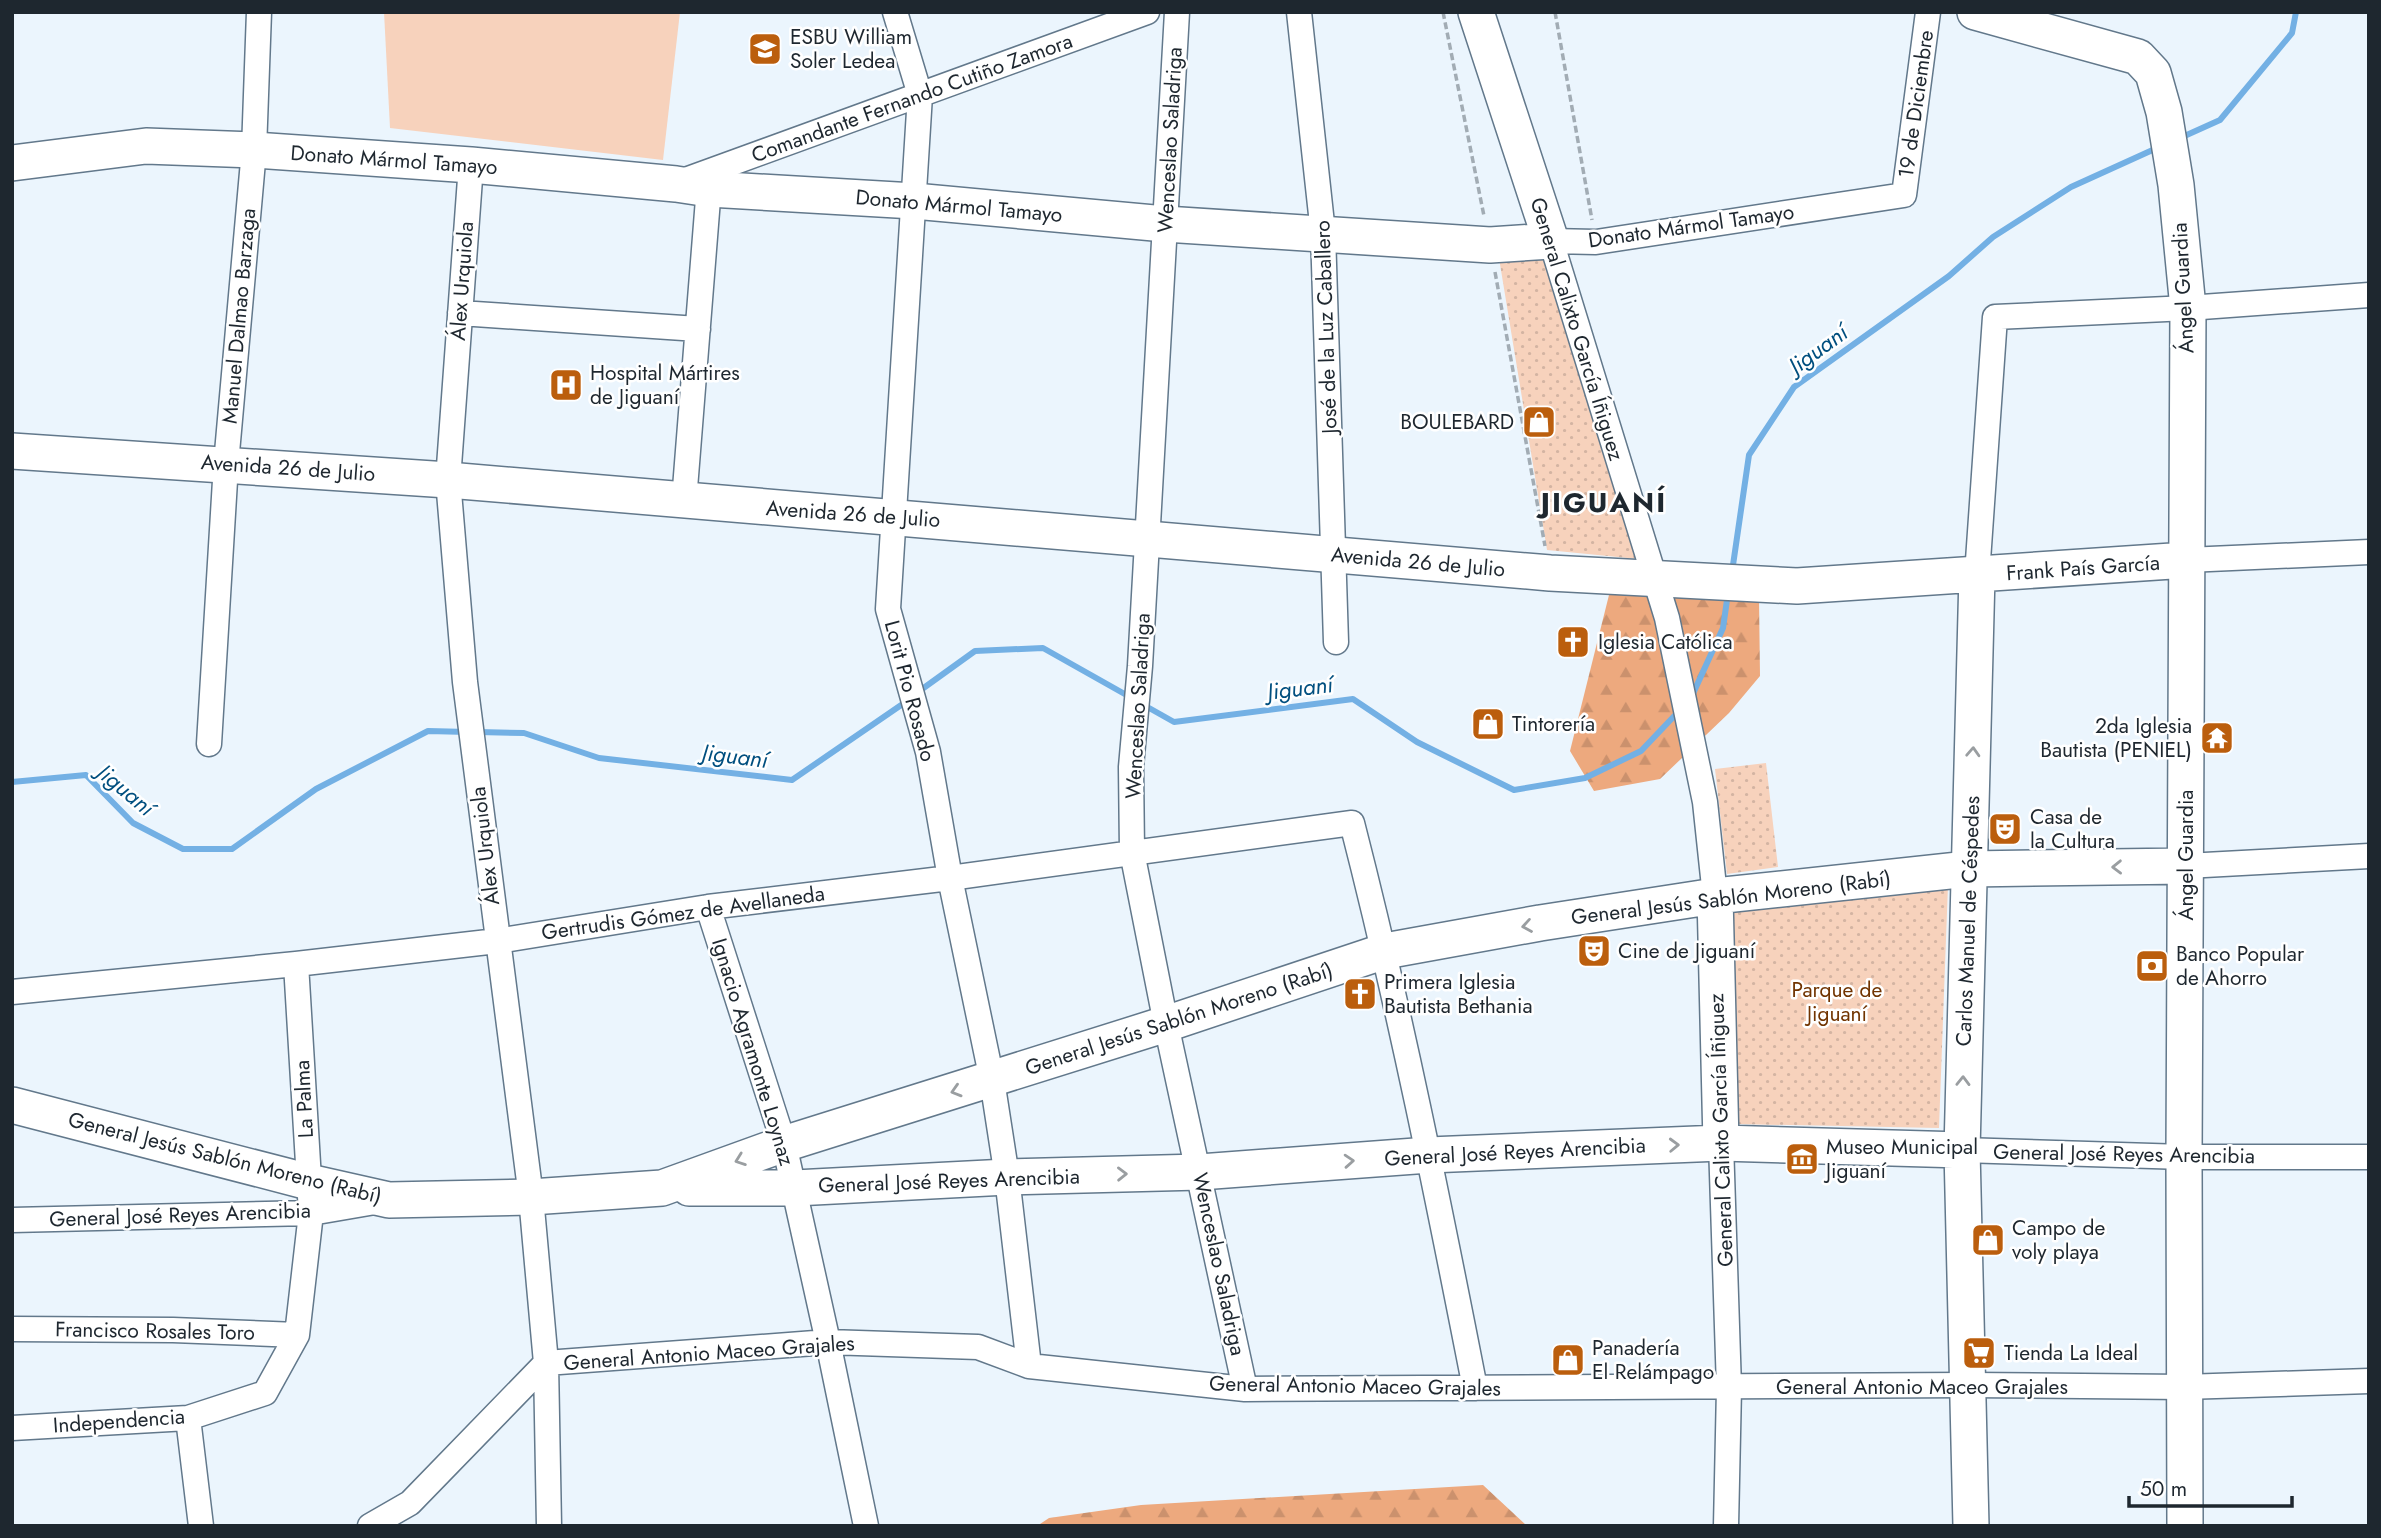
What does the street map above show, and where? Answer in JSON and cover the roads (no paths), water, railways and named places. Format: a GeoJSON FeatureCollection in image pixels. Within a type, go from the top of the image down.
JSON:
{"type":"FeatureCollection","features":[{"type":"Feature","properties":{"kind":"street","name":"Manuel Dalmao Barzaga"},"geometry":{"type":"LineString","coordinates":[[209,744],[226,464],[254,149],[259,12]]}},
{"type":"Feature","properties":{"kind":"street","name":"Lorit Pio Rosado"},"geometry":{"type":"LineString","coordinates":[[895,12],[920,95],[888,609],[928,752],[950,878],[992,1080],[1007,1177],[1029,1366]]}},
{"type":"Feature","properties":{"kind":"street","name":"Comandante Fernando Cutiño Zamora"},"geometry":{"type":"LineString","coordinates":[[699,181],[920,95],[1146,12]]}},
{"type":"Feature","properties":{"kind":"street","name":"Wenceslao Saladriga"},"geometry":{"type":"LineString","coordinates":[[1177,12],[1140,666],[1131,767],[1132,852],[1166,1024],[1245,1389]]}},
{"type":"Feature","properties":{"kind":"street","name":"José de la Luz Caballero"},"geometry":{"type":"LineString","coordinates":[[1299,12],[1324,233],[1336,642]]}},
{"type":"Feature","properties":{"kind":"street","name":"General Calixto García Íñiguez"},"geometry":{"type":"LineString","coordinates":[[1476,12],[1667,618],[1705,802],[1715,896],[1729,1388],[1726,1526]]}},
{"type":"Feature","properties":{"kind":"street","name":"19 de Diciembre"},"geometry":{"type":"LineString","coordinates":[[1904,195],[1928,12]]}},
{"type":"Feature","properties":{"kind":"street","name":"Ángel Guardia"},"geometry":{"type":"LineString","coordinates":[[1980,13],[2138,57],[2153,74],[2164,112],[2176,185],[2188,308],[2185,1526]]}},
{"type":"Feature","properties":{"kind":"street","name":"Donato Mármol Tamayo"},"geometry":{"type":"LineString","coordinates":[[12,163],[146,146],[254,149],[699,181],[1165,224],[1490,244],[1596,242],[1904,195]]}},
{"type":"Feature","properties":{"kind":"street","name":"Álex Urquiola"},"geometry":{"type":"LineString","coordinates":[[471,165],[448,480],[465,682],[531,1197],[546,1363],[549,1526]]}},
{"type":"Feature","properties":{"kind":"street"},"geometry":{"type":"LineString","coordinates":[[684,501],[698,329],[699,181]]}},
{"type":"Feature","properties":{"kind":"street"},"geometry":{"type":"LineString","coordinates":[[2188,308],[2369,295]]}},
{"type":"Feature","properties":{"kind":"street","name":"Carlos Manuel de Céspedes"},"geometry":{"type":"LineString","coordinates":[[1971,1526],[1962,1150],[1977,575],[1994,317],[2188,308]]}},
{"type":"Feature","properties":{"kind":"street"},"geometry":{"type":"LineString","coordinates":[[460,313],[698,329]]}},
{"type":"Feature","properties":{"kind":"street","name":"Avenida 26 de Julio"},"geometry":{"type":"LineString","coordinates":[[12,451],[448,480],[1550,573],[1694,580]]}},
{"type":"Feature","properties":{"kind":"street","name":"Frank País García"},"geometry":{"type":"LineString","coordinates":[[1694,580],[1797,586],[2187,560],[2369,552]]}},
{"type":"Feature","properties":{"kind":"street","name":"Gertrudis Gómez de Avellaneda"},"geometry":{"type":"LineString","coordinates":[[12,992],[497,941],[708,907],[950,878],[1352,823],[1385,951]]}},
{"type":"Feature","properties":{"kind":"street","name":"General Jesús Sablón Moreno (Rabí)"},"geometry":{"type":"LineString","coordinates":[[12,1105],[310,1198],[389,1200],[531,1197],[662,1188],[784,1144],[992,1080],[1385,951],[1540,923],[1715,896],[1968,869],[2186,866],[2369,856]]}},
{"type":"Feature","properties":{"kind":"street","name":"Ignacio Agramonte Loynaz"},"geometry":{"type":"LineString","coordinates":[[708,907],[784,1144],[866,1526]]}},
{"type":"Feature","properties":{"kind":"street"},"geometry":{"type":"LineString","coordinates":[[1385,951],[1475,1388]]}},
{"type":"Feature","properties":{"kind":"street","name":"La Palma"},"geometry":{"type":"LineString","coordinates":[[265,1393],[297,1335],[310,1198],[296,964]]}},
{"type":"Feature","properties":{"kind":"street","name":"General José Reyes Arencibia"},"geometry":{"type":"LineString","coordinates":[[662,1188],[795,1188],[1007,1177],[1200,1172],[1429,1155],[1721,1143],[2184,1157],[2369,1157]]}},
{"type":"Feature","properties":{"kind":"street","name":"General José Reyes Arencibia"},"geometry":{"type":"LineString","coordinates":[[12,1220],[310,1198]]}},
{"type":"Feature","properties":{"kind":"street","name":"Francisco Rosales Toro"},"geometry":{"type":"LineString","coordinates":[[12,1329],[173,1329],[297,1335]]}},
{"type":"Feature","properties":{"kind":"street","name":"General Antonio Maceo Grajales"},"geometry":{"type":"LineString","coordinates":[[370,1526],[410,1503],[546,1363],[828,1342],[978,1347],[1029,1366],[1245,1389],[1968,1385],[2185,1387],[2369,1381]]}},
{"type":"Feature","properties":{"kind":"street","name":"Independencia"},"geometry":{"type":"LineString","coordinates":[[12,1428],[188,1418],[265,1393]]}},
{"type":"Feature","properties":{"kind":"street"},"geometry":{"type":"LineString","coordinates":[[188,1418],[201,1526]]}},
{"type":"Feature","properties":{"kind":"waterway","name":"Jiguaní"},"geometry":{"type":"LineString","coordinates":[[2180,138],[2220,120],[2292,33],[2296,12]]}},
{"type":"Feature","properties":{"kind":"waterway","name":"Jiguaní"},"geometry":{"type":"LineString","coordinates":[[1732,572],[1749,455],[1794,387],[1949,276],[1993,237],[2071,187],[2157,148]]}},
{"type":"Feature","properties":{"kind":"waterway","name":"Jiguaní"},"geometry":{"type":"LineString","coordinates":[[1691,698],[1723,628],[1728,593]]}},
{"type":"Feature","properties":{"kind":"waterway","name":"Jiguaní"},"geometry":{"type":"LineString","coordinates":[[918,692],[975,651],[1043,648],[1130,697]]}},
{"type":"Feature","properties":{"kind":"waterway","name":"Jiguaní"},"geometry":{"type":"LineString","coordinates":[[1142,704],[1174,722],[1353,699],[1417,742],[1514,790],[1585,778],[1641,751],[1679,711]]}},
{"type":"Feature","properties":{"kind":"waterway","name":"Jiguaní"},"geometry":{"type":"LineString","coordinates":[[478,732],[524,733],[599,758],[792,780],[907,701]]}},
{"type":"Feature","properties":{"kind":"waterway","name":"Jiguaní"},"geometry":{"type":"LineString","coordinates":[[12,782],[86,775],[133,823],[183,849],[232,849],[316,789],[428,731],[468,732]]}},
{"type":"Feature","properties":{"kind":"place","name":"ESBU William Soler Ledea"},"geometry":{"type":"Point","coordinates":[765,49]}},
{"type":"Feature","properties":{"kind":"place","name":"Hospital Mártires de Jiguaní"},"geometry":{"type":"Point","coordinates":[566,385]}},
{"type":"Feature","properties":{"kind":"place","name":"BOULEBARD"},"geometry":{"type":"Point","coordinates":[1539,422]}},
{"type":"Feature","properties":{"kind":"place","name":"Iglesia Católica"},"geometry":{"type":"Point","coordinates":[1573,642]}},
{"type":"Feature","properties":{"kind":"place","name":"Tintorería"},"geometry":{"type":"Point","coordinates":[1488,724]}},
{"type":"Feature","properties":{"kind":"place","name":"2da Iglesia Bautista (PENIEL)"},"geometry":{"type":"Point","coordinates":[2217,738]}},
{"type":"Feature","properties":{"kind":"place","name":"Casa de la Cultura"},"geometry":{"type":"Point","coordinates":[2005,829]}},
{"type":"Feature","properties":{"kind":"place","name":"Cine de Jiguaní"},"geometry":{"type":"Point","coordinates":[1594,951]}},
{"type":"Feature","properties":{"kind":"place","name":"Banco Popular de Ahorro"},"geometry":{"type":"Point","coordinates":[2152,966]}},
{"type":"Feature","properties":{"kind":"place","name":"Primera Iglesia Bautista Bethania"},"geometry":{"type":"Point","coordinates":[1360,994]}},
{"type":"Feature","properties":{"kind":"place","name":"Museo Municipal Jiguaní"},"geometry":{"type":"Point","coordinates":[1802,1159]}},
{"type":"Feature","properties":{"kind":"place","name":"Campo de voly playa"},"geometry":{"type":"Point","coordinates":[1988,1240]}},
{"type":"Feature","properties":{"kind":"place","name":"Tienda La Ideal"},"geometry":{"type":"Point","coordinates":[1979,1353]}},
{"type":"Feature","properties":{"kind":"place","name":"Panadería El Relámpago"},"geometry":{"type":"Point","coordinates":[1568,1360]}},
{"type":"Feature","properties":{"kind":"district","name":"JIGUANÍ"},"geometry":{"type":"Point","coordinates":[1604,502]}},
{"type":"Feature","properties":{"kind":"park label","name":"Parque de Jiguaní"},"geometry":{"type":"Point","coordinates":[1837,1002]}}]}
